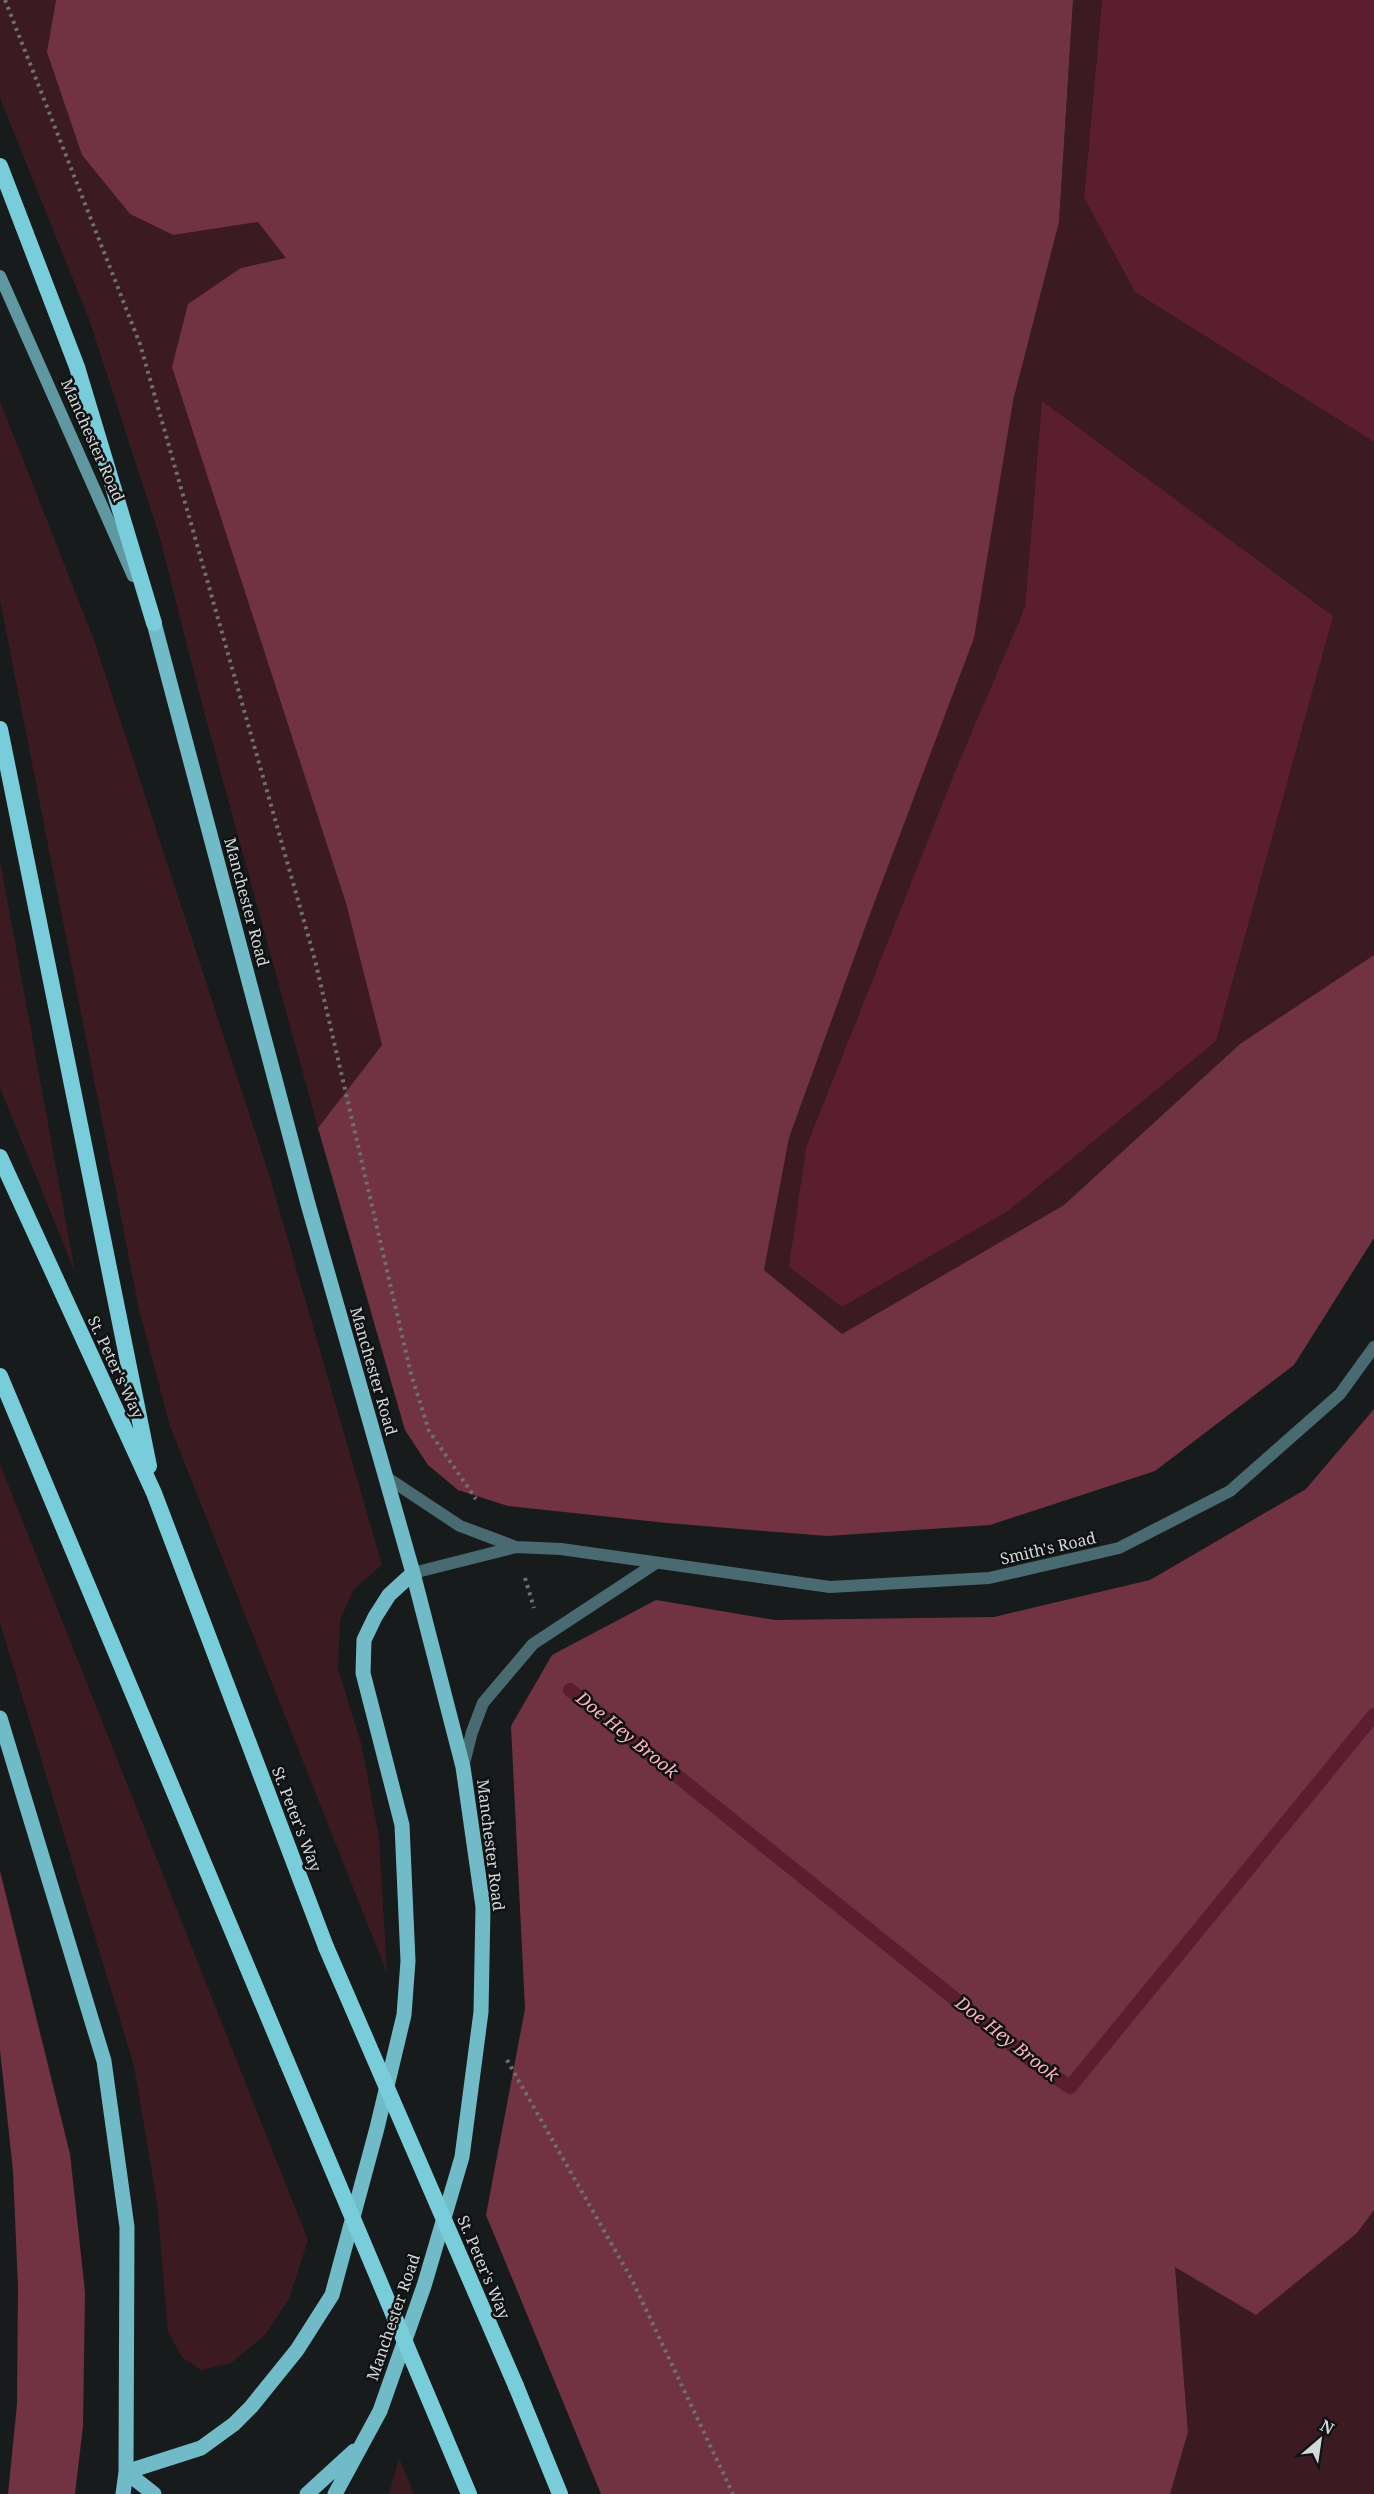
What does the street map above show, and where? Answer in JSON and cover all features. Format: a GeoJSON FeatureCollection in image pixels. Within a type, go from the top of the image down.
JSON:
{"type":"FeatureCollection","features":[{"type":"Feature","properties":{"kind":"highway"},"geometry":{"type":"LineString","coordinates":[[0,166],[77,367],[154,623]]}},
{"type":"Feature","properties":{"kind":"highway"},"geometry":{"type":"LineString","coordinates":[[0,729],[154,1493]]}},
{"type":"Feature","properties":{"kind":"highway","name":"St. Peter's Way"},"geometry":{"type":"LineString","coordinates":[[0,1157],[154,1493],[327,1947],[516,2386],[560,2494]]}},
{"type":"Feature","properties":{"kind":"highway"},"geometry":{"type":"LineString","coordinates":[[0,1376],[469,2494]]}},
{"type":"Feature","properties":{"kind":"main road","name":"Manchester Road"},"geometry":{"type":"LineString","coordinates":[[0,276],[154,623],[308,1204],[413,1573],[463,1767],[483,1907],[480,2012],[462,2157],[424,2286],[380,2411],[335,2494]]}},
{"type":"Feature","properties":{"kind":"main road"},"geometry":{"type":"LineString","coordinates":[[126,2472],[201,2448],[234,2424],[251,2407],[297,2350],[332,2295],[377,2128],[404,2015],[408,1961],[402,1825],[363,1673],[364,1640],[389,1595],[413,1573]]}},
{"type":"Feature","properties":{"kind":"main road"},"geometry":{"type":"LineString","coordinates":[[0,1718],[104,2061],[127,2227],[126,2472],[123,2494]]}},
{"type":"Feature","properties":{"kind":"main road"},"geometry":{"type":"LineString","coordinates":[[307,2494],[365,2441]]}},
{"type":"Feature","properties":{"kind":"main road"},"geometry":{"type":"LineString","coordinates":[[126,2472],[154,2494]]}},
{"type":"Feature","properties":{"kind":"street","name":"Smith's Road"},"geometry":{"type":"LineString","coordinates":[[413,1573],[516,1547],[561,1549],[830,1587],[989,1578],[1119,1548],[1230,1491],[1340,1394],[1374,1347]]}},
{"type":"Feature","properties":{"kind":"street","name":"Smith's Road"},"geometry":{"type":"LineString","coordinates":[[386,1477],[460,1526],[516,1547]]}},
{"type":"Feature","properties":{"kind":"street"},"geometry":{"type":"LineString","coordinates":[[463,1767],[472,1732],[483,1703],[533,1644],[656,1563]]}},
{"type":"Feature","properties":{"kind":"path"},"geometry":{"type":"LineString","coordinates":[[5,0],[140,344],[315,960],[411,1374],[429,1431],[462,1481]]}},
{"type":"Feature","properties":{"kind":"path"},"geometry":{"type":"LineString","coordinates":[[480,2012],[632,2280],[733,2494]]}},
{"type":"Feature","properties":{"kind":"shaded area"},"geometry":{"type":"Polygon","coordinates":[[[0,0],[56,0],[48,52],[82,155],[130,214],[173,235],[258,222],[287,258],[241,268],[346,903],[382,1045],[318,1128],[203,708],[160,538],[89,319],[0,98],[0,0]]]}},
{"type":"Feature","properties":{"kind":"shaded area"},"geometry":{"type":"Polygon","coordinates":[[[56,0],[1073,0],[1059,222],[1013,401],[974,638],[789,1138],[764,1270],[842,1334],[1064,1205],[1240,1044],[1374,955],[1374,1238],[1294,1365],[1155,1471],[990,1525],[827,1536],[667,1523],[508,1506],[458,1490],[428,1465],[405,1430],[318,1128],[382,1045],[346,903],[172,367],[188,304],[241,268],[286,258],[258,222],[173,235],[130,214],[82,155],[47,52],[56,0]]]}},
{"type":"Feature","properties":{"kind":"shaded area"},"geometry":{"type":"Polygon","coordinates":[[[1073,0],[1102,0],[1084,198],[1135,292],[1374,442],[1374,955],[1240,1044],[1064,1205],[842,1334],[764,1270],[789,1138],[870,914],[1013,401],[1059,222],[1073,0]],[[1042,402],[1025,607],[961,757],[1008,1211],[1042,402]]]}},
{"type":"Feature","properties":{"kind":"shaded area"},"geometry":{"type":"Polygon","coordinates":[[[1102,0],[1374,0],[1374,442],[1135,292],[1084,198],[1102,0]]]}},
{"type":"Feature","properties":{"kind":"shaded area"},"geometry":{"type":"Polygon","coordinates":[[[0,401],[94,640],[268,1171],[382,1565],[353,1590],[340,1621],[338,1669],[361,1743],[379,1837],[387,1973],[170,1426],[139,1309],[0,600],[0,401]]]}},
{"type":"Feature","properties":{"kind":"shaded area"},"geometry":{"type":"Polygon","coordinates":[[[1042,401],[1333,616],[1216,1041],[1008,1211],[842,1307],[789,1267],[806,1148],[961,757],[1025,607],[1042,401]]]}},
{"type":"Feature","properties":{"kind":"shaded area"},"geometry":{"type":"Polygon","coordinates":[[[0,862],[1,866],[75,1272],[0,1088],[0,862]]]}},
{"type":"Feature","properties":{"kind":"shaded area"},"geometry":{"type":"Polygon","coordinates":[[[1374,1409],[1374,2210],[1357,2233],[1256,2315],[1175,2267],[1188,2432],[1170,2494],[601,2494],[486,2215],[525,2009],[511,1726],[552,1655],[656,1600],[775,1620],[994,1617],[1150,1580],[1306,1489],[1374,1409]]]}},
{"type":"Feature","properties":{"kind":"shaded area"},"geometry":{"type":"Polygon","coordinates":[[[0,1464],[308,2240],[289,2299],[265,2335],[231,2363],[201,2370],[182,2357],[168,2332],[157,2203],[134,2066],[0,1623],[0,1464]]]}},
{"type":"Feature","properties":{"kind":"shaded area"},"geometry":{"type":"Polygon","coordinates":[[[0,1871],[70,2154],[85,2292],[83,2426],[75,2494],[8,2494],[17,2404],[18,2287],[13,2171],[0,2050],[0,1871]]]}},
{"type":"Feature","properties":{"kind":"shaded area"},"geometry":{"type":"Polygon","coordinates":[[[1374,2210],[1374,2494],[1170,2494],[1188,2432],[1175,2267],[1357,2233],[1374,2210]]]}},
{"type":"Feature","properties":{"kind":"shaded area"},"geometry":{"type":"Polygon","coordinates":[[[399,2458],[414,2494],[389,2494],[399,2458]]]}},
{"type":"Feature","properties":{"kind":"waterway","name":"Doe Hey Brook"},"geometry":{"type":"LineString","coordinates":[[570,1690],[1031,2060],[1070,2087],[1374,1715]]}}]}
